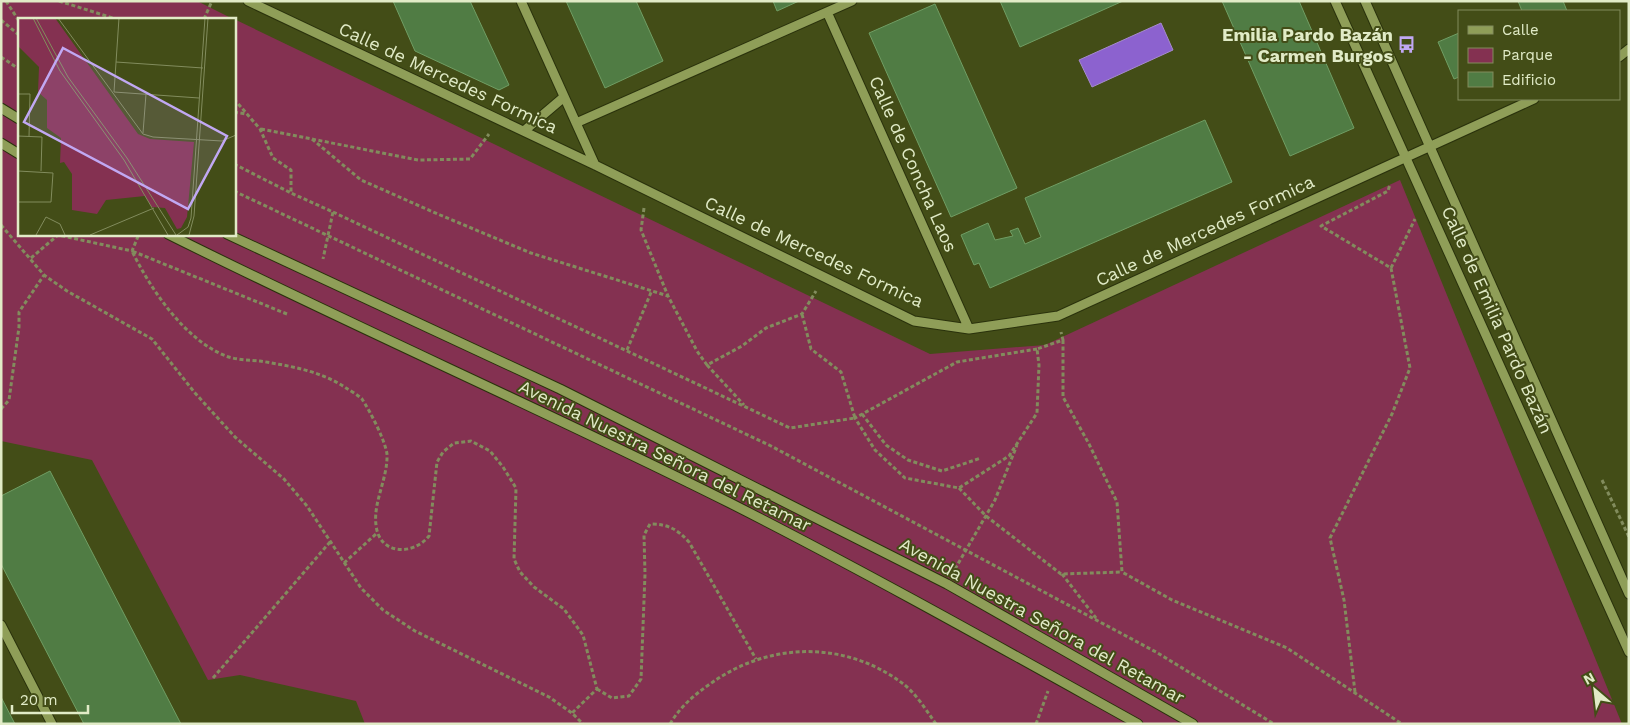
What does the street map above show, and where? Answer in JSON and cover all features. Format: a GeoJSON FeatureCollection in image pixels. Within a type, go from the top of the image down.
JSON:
{"type":"FeatureCollection","features":[{"type":"Feature","properties":{"kind":"street","name":"Calle de Mercedes Formica"},"geometry":{"type":"LineString","coordinates":[[248,1],[595,165],[914,321],[969,329],[1058,316],[1532,100]]}},
{"type":"Feature","properties":{"kind":"street"},"geometry":{"type":"LineString","coordinates":[[521,1],[595,165]]}},
{"type":"Feature","properties":{"kind":"street"},"geometry":{"type":"LineString","coordinates":[[576,123],[852,1]]}},
{"type":"Feature","properties":{"kind":"street","name":"Calle de Emilia Pardo Bazán"},"geometry":{"type":"LineString","coordinates":[[1336,1],[1629,652]]}},
{"type":"Feature","properties":{"kind":"street","name":"Calle de Emilia Pardo Bazán"},"geometry":{"type":"LineString","coordinates":[[1365,1],[1629,594]]}},
{"type":"Feature","properties":{"kind":"street","name":"Calle de Concha Laos"},"geometry":{"type":"LineString","coordinates":[[827,12],[969,329]]}},
{"type":"Feature","properties":{"kind":"street"},"geometry":{"type":"LineString","coordinates":[[524,131],[564,97]]}},
{"type":"Feature","properties":{"kind":"street"},"geometry":{"type":"LineString","coordinates":[[1,108],[18,118]]}},
{"type":"Feature","properties":{"kind":"street"},"geometry":{"type":"LineString","coordinates":[[1,143],[18,153]]}},
{"type":"Feature","properties":{"kind":"street","name":"Avenida Nuestra Señora del Retamar"},"geometry":{"type":"LineString","coordinates":[[170,235],[306,303],[729,503],[932,608],[1138,724]]}},
{"type":"Feature","properties":{"kind":"street","name":"Avenida Nuestra Señora del Retamar"},"geometry":{"type":"LineString","coordinates":[[229,235],[560,389],[947,584],[1193,724]]}},
{"type":"Feature","properties":{"kind":"street"},"geometry":{"type":"LineString","coordinates":[[1,625],[52,724]]}},
{"type":"Feature","properties":{"kind":"path"},"geometry":{"type":"LineString","coordinates":[[6,1],[18,19]]}},
{"type":"Feature","properties":{"kind":"path"},"geometry":{"type":"LineString","coordinates":[[59,1],[113,18]]}},
{"type":"Feature","properties":{"kind":"path"},"geometry":{"type":"LineString","coordinates":[[204,18],[212,1]]}},
{"type":"Feature","properties":{"kind":"path"},"geometry":{"type":"LineString","coordinates":[[1,20],[18,34]]}},
{"type":"Feature","properties":{"kind":"path"},"geometry":{"type":"LineString","coordinates":[[1,57],[18,68]]}},
{"type":"Feature","properties":{"kind":"path"},"geometry":{"type":"LineString","coordinates":[[235,100],[260,129],[273,158],[291,170],[292,193]]}},
{"type":"Feature","properties":{"kind":"path"},"geometry":{"type":"LineString","coordinates":[[235,112],[247,114]]}},
{"type":"Feature","properties":{"kind":"path"},"geometry":{"type":"LineString","coordinates":[[260,129],[418,160],[470,159],[498,119]]}},
{"type":"Feature","properties":{"kind":"path"},"geometry":{"type":"LineString","coordinates":[[312,139],[361,180],[379,188],[531,253],[668,296]]}},
{"type":"Feature","properties":{"kind":"path"},"geometry":{"type":"LineString","coordinates":[[235,164],[790,428],[855,418],[958,362],[1036,348],[1063,340]]}},
{"type":"Feature","properties":{"kind":"path"},"geometry":{"type":"LineString","coordinates":[[646,190],[641,230],[668,296],[707,365],[746,407]]}},
{"type":"Feature","properties":{"kind":"path"},"geometry":{"type":"LineString","coordinates":[[1388,190],[1321,226],[1391,268]]}},
{"type":"Feature","properties":{"kind":"path"},"geometry":{"type":"LineString","coordinates":[[235,191],[771,446],[1156,652],[1274,724]]}},
{"type":"Feature","properties":{"kind":"path"},"geometry":{"type":"LineString","coordinates":[[1355,692],[1344,600],[1330,538],[1392,414],[1410,368],[1391,268],[1424,199]]}},
{"type":"Feature","properties":{"kind":"path"},"geometry":{"type":"LineString","coordinates":[[316,277],[333,212]]}},
{"type":"Feature","properties":{"kind":"path"},"geometry":{"type":"LineString","coordinates":[[1,225],[44,275],[67,292],[152,339],[235,437],[284,479],[307,506],[360,588],[383,610],[415,631],[549,697],[572,713],[583,724]]}},
{"type":"Feature","properties":{"kind":"path"},"geometry":{"type":"LineString","coordinates":[[31,258],[58,235],[132,251],[299,318],[306,303]]}},
{"type":"Feature","properties":{"kind":"path"},"geometry":{"type":"LineString","coordinates":[[139,235],[132,251],[145,277],[190,335],[227,356],[312,372],[338,383],[360,398],[375,422],[387,454],[376,515],[377,533],[382,541],[397,550],[416,548],[423,543],[432,527],[437,462],[443,452],[454,443],[471,441],[490,452],[516,488],[514,559],[520,572],[534,587],[564,609],[583,635],[597,689],[612,698],[628,696],[641,679],[645,574],[644,535],[650,524],[663,524],[677,529],[689,542],[756,659]]}},
{"type":"Feature","properties":{"kind":"path"},"geometry":{"type":"LineString","coordinates":[[1,409],[9,400],[19,327],[19,312],[44,275]]}},
{"type":"Feature","properties":{"kind":"path"},"geometry":{"type":"LineString","coordinates":[[707,365],[742,346],[766,328],[802,314],[825,277]]}},
{"type":"Feature","properties":{"kind":"path"},"geometry":{"type":"LineString","coordinates":[[627,350],[652,290]]}},
{"type":"Feature","properties":{"kind":"path"},"geometry":{"type":"LineString","coordinates":[[802,314],[811,349],[840,372],[855,418],[875,450],[906,478],[959,488],[986,516],[1061,574],[1098,621]]}},
{"type":"Feature","properties":{"kind":"path"},"geometry":{"type":"LineString","coordinates":[[1058,316],[1063,340],[1063,397],[1089,444],[1117,502],[1122,572]]}},
{"type":"Feature","properties":{"kind":"path"},"geometry":{"type":"LineString","coordinates":[[959,488],[1008,456],[1037,413],[1039,365],[1036,348]]}},
{"type":"Feature","properties":{"kind":"path"},"geometry":{"type":"LineString","coordinates":[[862,414],[886,445],[908,460],[942,471],[981,458]]}},
{"type":"Feature","properties":{"kind":"path"},"geometry":{"type":"LineString","coordinates":[[966,550],[986,516],[1020,439]]}},
{"type":"Feature","properties":{"kind":"path"},"geometry":{"type":"LineString","coordinates":[[1602,480],[1629,537]]}},
{"type":"Feature","properties":{"kind":"path"},"geometry":{"type":"LineString","coordinates":[[344,563],[377,533]]}},
{"type":"Feature","properties":{"kind":"path"},"geometry":{"type":"LineString","coordinates":[[213,678],[330,542]]}},
{"type":"Feature","properties":{"kind":"path"},"geometry":{"type":"LineString","coordinates":[[1061,574],[1122,572],[1172,600],[1287,648],[1402,724]]}},
{"type":"Feature","properties":{"kind":"path"},"geometry":{"type":"LineString","coordinates":[[670,724],[678,710],[726,672],[756,659],[785,653],[819,650],[848,655],[874,666],[903,683],[936,724]]}},
{"type":"Feature","properties":{"kind":"path"},"geometry":{"type":"LineString","coordinates":[[1036,724],[1053,677]]}},
{"type":"Feature","properties":{"kind":"path"},"geometry":{"type":"LineString","coordinates":[[572,713],[597,689]]}},
{"type":"Feature","properties":{"kind":"green space"},"geometry":{"type":"Polygon","coordinates":[[[1,1],[197,1],[231,18],[18,18],[18,235],[235,235],[235,19],[930,354],[1045,345],[1400,180],[1622,724],[365,724],[356,701],[240,675],[208,680],[92,460],[1,441],[1,1]]]}},
{"type":"Feature","properties":{"kind":"shaded area"},"geometry":{"type":"Polygon","coordinates":[[[1161,23],[1173,50],[1092,87],[1079,60],[1161,23]]]}},
{"type":"Feature","properties":{"kind":"building"},"geometry":{"type":"Polygon","coordinates":[[[393,1],[470,1],[509,85],[499,90],[415,51],[393,1]]]}},
{"type":"Feature","properties":{"kind":"building"},"geometry":{"type":"Polygon","coordinates":[[[566,1],[636,1],[663,61],[605,88],[566,1]]]}},
{"type":"Feature","properties":{"kind":"building"},"geometry":{"type":"Polygon","coordinates":[[[773,1],[799,1],[777,11],[773,1]]]}},
{"type":"Feature","properties":{"kind":"building"},"geometry":{"type":"Polygon","coordinates":[[[1000,1],[1123,1],[1020,47],[1000,1]]]}},
{"type":"Feature","properties":{"kind":"building"},"geometry":{"type":"Polygon","coordinates":[[[1222,1],[1299,1],[1354,128],[1290,156],[1222,1]]]}},
{"type":"Feature","properties":{"kind":"building"},"geometry":{"type":"Polygon","coordinates":[[[1518,1],[1563,1],[1567,10],[1522,10],[1518,1]]]}},
{"type":"Feature","properties":{"kind":"building"},"geometry":{"type":"Polygon","coordinates":[[[935,4],[1017,188],[951,217],[869,33],[935,4]]]}},
{"type":"Feature","properties":{"kind":"building"},"geometry":{"type":"Polygon","coordinates":[[[1458,33],[1458,77],[1454,79],[1438,42],[1458,33]]]}},
{"type":"Feature","properties":{"kind":"building"},"geometry":{"type":"Polygon","coordinates":[[[1205,120],[1232,182],[990,288],[979,263],[974,265],[961,235],[988,223],[995,240],[1013,236],[1010,231],[1018,228],[1025,244],[1041,237],[1025,198],[1205,120]]]}},
{"type":"Feature","properties":{"kind":"building"},"geometry":{"type":"Polygon","coordinates":[[[50,471],[181,724],[84,724],[1,564],[1,496],[50,471]]]}},
{"type":"Feature","properties":{"kind":"building"},"geometry":{"type":"Polygon","coordinates":[[[1,697],[15,724],[1,724],[1,697]]]}},
{"type":"Feature","properties":{"kind":"place","name":"Emilia Pardo Bazán - Carmen Burgos"},"geometry":{"type":"Point","coordinates":[1407,45]}}]}
